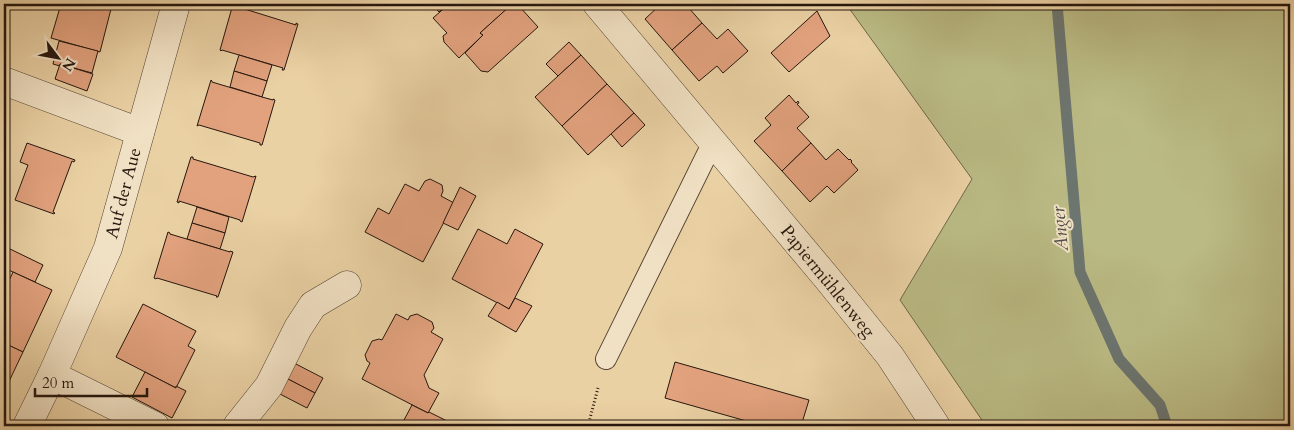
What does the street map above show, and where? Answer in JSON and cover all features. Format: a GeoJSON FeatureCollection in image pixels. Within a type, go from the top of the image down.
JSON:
{"type":"FeatureCollection","features":[{"type":"Feature","properties":{"kind":"street","name":"Auf der Aue"},"geometry":{"type":"LineString","coordinates":[[27,426],[52,375],[108,248],[176,4]]}},
{"type":"Feature","properties":{"kind":"street","name":"Papiermühlenweg"},"geometry":{"type":"LineString","coordinates":[[597,4],[890,356],[936,426]]}},
{"type":"Feature","properties":{"kind":"street"},"geometry":{"type":"LineString","coordinates":[[4,81],[140,132]]}},
{"type":"Feature","properties":{"kind":"street"},"geometry":{"type":"LineString","coordinates":[[237,426],[269,386],[298,328],[313,305],[347,285]]}},
{"type":"Feature","properties":{"kind":"street"},"geometry":{"type":"LineString","coordinates":[[52,375],[154,426]]}},
{"type":"Feature","properties":{"kind":"lane"},"geometry":{"type":"LineString","coordinates":[[606,359],[713,142]]}},
{"type":"Feature","properties":{"kind":"path"},"geometry":{"type":"LineString","coordinates":[[588,426],[606,359]]}},
{"type":"Feature","properties":{"kind":"green space"},"geometry":{"type":"Polygon","coordinates":[[[846,4],[1290,4],[1290,426],[986,426],[900,300],[972,179],[846,4]]]}},
{"type":"Feature","properties":{"kind":"building"},"geometry":{"type":"Polygon","coordinates":[[[61,4],[91,4],[111,9],[100,52],[51,38],[61,4]]]}},
{"type":"Feature","properties":{"kind":"building"},"geometry":{"type":"Polygon","coordinates":[[[91,4],[113,4],[111,9],[91,4]]]}},
{"type":"Feature","properties":{"kind":"building"},"geometry":{"type":"Polygon","coordinates":[[[233,4],[296,25],[296,23],[298,24],[284,70],[282,70],[283,68],[220,50],[233,4]]]}},
{"type":"Feature","properties":{"kind":"building"},"geometry":{"type":"Polygon","coordinates":[[[431,4],[449,4],[439,12],[431,4]]]}},
{"type":"Feature","properties":{"kind":"building"},"geometry":{"type":"Polygon","coordinates":[[[449,4],[504,4],[508,8],[480,33],[483,35],[459,58],[444,42],[443,36],[447,33],[433,18],[449,4]]]}},
{"type":"Feature","properties":{"kind":"building"},"geometry":{"type":"Polygon","coordinates":[[[661,4],[692,4],[688,7],[702,23],[672,50],[645,19],[661,4]]]}},
{"type":"Feature","properties":{"kind":"building"},"geometry":{"type":"Polygon","coordinates":[[[511,5],[519,6],[538,27],[488,72],[481,71],[465,53],[483,35],[480,33],[511,5]]]}},
{"type":"Feature","properties":{"kind":"building"},"geometry":{"type":"Polygon","coordinates":[[[817,11],[830,36],[789,72],[771,53],[817,11]]]}},
{"type":"Feature","properties":{"kind":"building"},"geometry":{"type":"Polygon","coordinates":[[[702,23],[717,39],[728,29],[748,51],[723,73],[717,66],[699,81],[672,50],[702,23]]]}},
{"type":"Feature","properties":{"kind":"building"},"geometry":{"type":"Polygon","coordinates":[[[59,41],[98,51],[92,73],[60,64],[60,66],[53,64],[59,41]]]}},
{"type":"Feature","properties":{"kind":"building"},"geometry":{"type":"Polygon","coordinates":[[[569,42],[581,55],[558,76],[546,64],[569,42]]]}},
{"type":"Feature","properties":{"kind":"building"},"geometry":{"type":"Polygon","coordinates":[[[239,55],[272,65],[267,81],[234,71],[239,55]]]}},
{"type":"Feature","properties":{"kind":"building"},"geometry":{"type":"Polygon","coordinates":[[[581,55],[607,84],[562,126],[535,97],[581,55]]]}},
{"type":"Feature","properties":{"kind":"building"},"geometry":{"type":"Polygon","coordinates":[[[60,64],[93,74],[87,91],[55,79],[60,64]]]}},
{"type":"Feature","properties":{"kind":"building"},"geometry":{"type":"Polygon","coordinates":[[[234,71],[267,81],[262,97],[230,87],[234,71]]]}},
{"type":"Feature","properties":{"kind":"building"},"geometry":{"type":"Polygon","coordinates":[[[211,80],[212,82],[275,100],[262,145],[199,125],[197,126],[211,80]]]}},
{"type":"Feature","properties":{"kind":"building"},"geometry":{"type":"Polygon","coordinates":[[[607,84],[634,113],[588,155],[562,126],[607,84]]]}},
{"type":"Feature","properties":{"kind":"building"},"geometry":{"type":"Polygon","coordinates":[[[789,95],[796,103],[798,101],[799,103],[797,104],[809,117],[797,128],[811,143],[782,171],[754,141],[771,125],[765,118],[789,95]]]}},
{"type":"Feature","properties":{"kind":"building"},"geometry":{"type":"Polygon","coordinates":[[[634,113],[645,125],[622,147],[611,134],[634,113]]]}},
{"type":"Feature","properties":{"kind":"building"},"geometry":{"type":"Polygon","coordinates":[[[27,143],[75,160],[74,162],[72,161],[53,212],[54,214],[15,200],[28,165],[20,162],[27,143]]]}},
{"type":"Feature","properties":{"kind":"building"},"geometry":{"type":"Polygon","coordinates":[[[811,143],[826,160],[838,149],[852,161],[858,170],[834,193],[827,186],[810,202],[782,171],[811,143]]]}},
{"type":"Feature","properties":{"kind":"building"},"geometry":{"type":"Polygon","coordinates":[[[191,157],[253,177],[256,176],[242,222],[179,201],[179,203],[177,202],[191,157]]]}},
{"type":"Feature","properties":{"kind":"building"},"geometry":{"type":"Polygon","coordinates":[[[430,179],[442,185],[443,191],[441,196],[454,203],[423,262],[365,232],[378,208],[389,214],[405,184],[419,191],[425,181],[430,179]]]}},
{"type":"Feature","properties":{"kind":"building"},"geometry":{"type":"Polygon","coordinates":[[[460,187],[476,196],[458,230],[443,223],[460,187]]]}},
{"type":"Feature","properties":{"kind":"building"},"geometry":{"type":"Polygon","coordinates":[[[197,207],[229,217],[225,233],[192,223],[197,207]]]}},
{"type":"Feature","properties":{"kind":"building"},"geometry":{"type":"Polygon","coordinates":[[[192,223],[225,233],[220,249],[187,239],[192,223]]]}},
{"type":"Feature","properties":{"kind":"building"},"geometry":{"type":"Polygon","coordinates":[[[478,229],[507,244],[515,229],[543,244],[509,309],[452,279],[478,229]]]}},
{"type":"Feature","properties":{"kind":"building"},"geometry":{"type":"Polygon","coordinates":[[[168,232],[233,252],[218,297],[154,278],[168,232]]]}},
{"type":"Feature","properties":{"kind":"building"},"geometry":{"type":"Polygon","coordinates":[[[8,248],[43,265],[35,282],[4,268],[4,258],[8,248]]]}},
{"type":"Feature","properties":{"kind":"building"},"geometry":{"type":"Polygon","coordinates":[[[13,272],[52,290],[23,352],[4,343],[4,287],[6,287],[13,272]]]}},
{"type":"Feature","properties":{"kind":"building"},"geometry":{"type":"Polygon","coordinates":[[[515,298],[532,306],[516,332],[488,316],[497,302],[509,309],[515,298]]]}},
{"type":"Feature","properties":{"kind":"building"},"geometry":{"type":"Polygon","coordinates":[[[143,304],[196,331],[188,346],[195,350],[176,388],[116,357],[143,304]]]}},
{"type":"Feature","properties":{"kind":"building"},"geometry":{"type":"Polygon","coordinates":[[[396,314],[408,320],[410,316],[417,314],[432,322],[434,328],[431,332],[443,339],[424,375],[429,388],[439,393],[428,413],[362,379],[370,363],[365,355],[372,341],[382,340],[396,314]]]}},
{"type":"Feature","properties":{"kind":"building"},"geometry":{"type":"Polygon","coordinates":[[[4,343],[23,352],[4,392],[4,343]]]}},
{"type":"Feature","properties":{"kind":"building"},"geometry":{"type":"Polygon","coordinates":[[[675,362],[809,400],[801,426],[764,426],[665,398],[675,362]]]}},
{"type":"Feature","properties":{"kind":"building"},"geometry":{"type":"Polygon","coordinates":[[[294,363],[323,378],[315,393],[286,378],[294,363]]]}},
{"type":"Feature","properties":{"kind":"building"},"geometry":{"type":"Polygon","coordinates":[[[145,372],[186,391],[172,418],[132,397],[145,372]]]}},
{"type":"Feature","properties":{"kind":"building"},"geometry":{"type":"Polygon","coordinates":[[[286,378],[315,393],[307,408],[278,393],[286,378]]]}},
{"type":"Feature","properties":{"kind":"building"},"geometry":{"type":"Polygon","coordinates":[[[412,405],[457,426],[417,426],[404,420],[412,405]]]}},
{"type":"Feature","properties":{"kind":"building"},"geometry":{"type":"Polygon","coordinates":[[[368,421],[380,426],[355,426],[357,424],[368,421]]]}},
{"type":"Feature","properties":{"kind":"waterway","name":"Anger"},"geometry":{"type":"LineString","coordinates":[[1057,4],[1080,272],[1119,359],[1160,405],[1167,426]]}}]}
